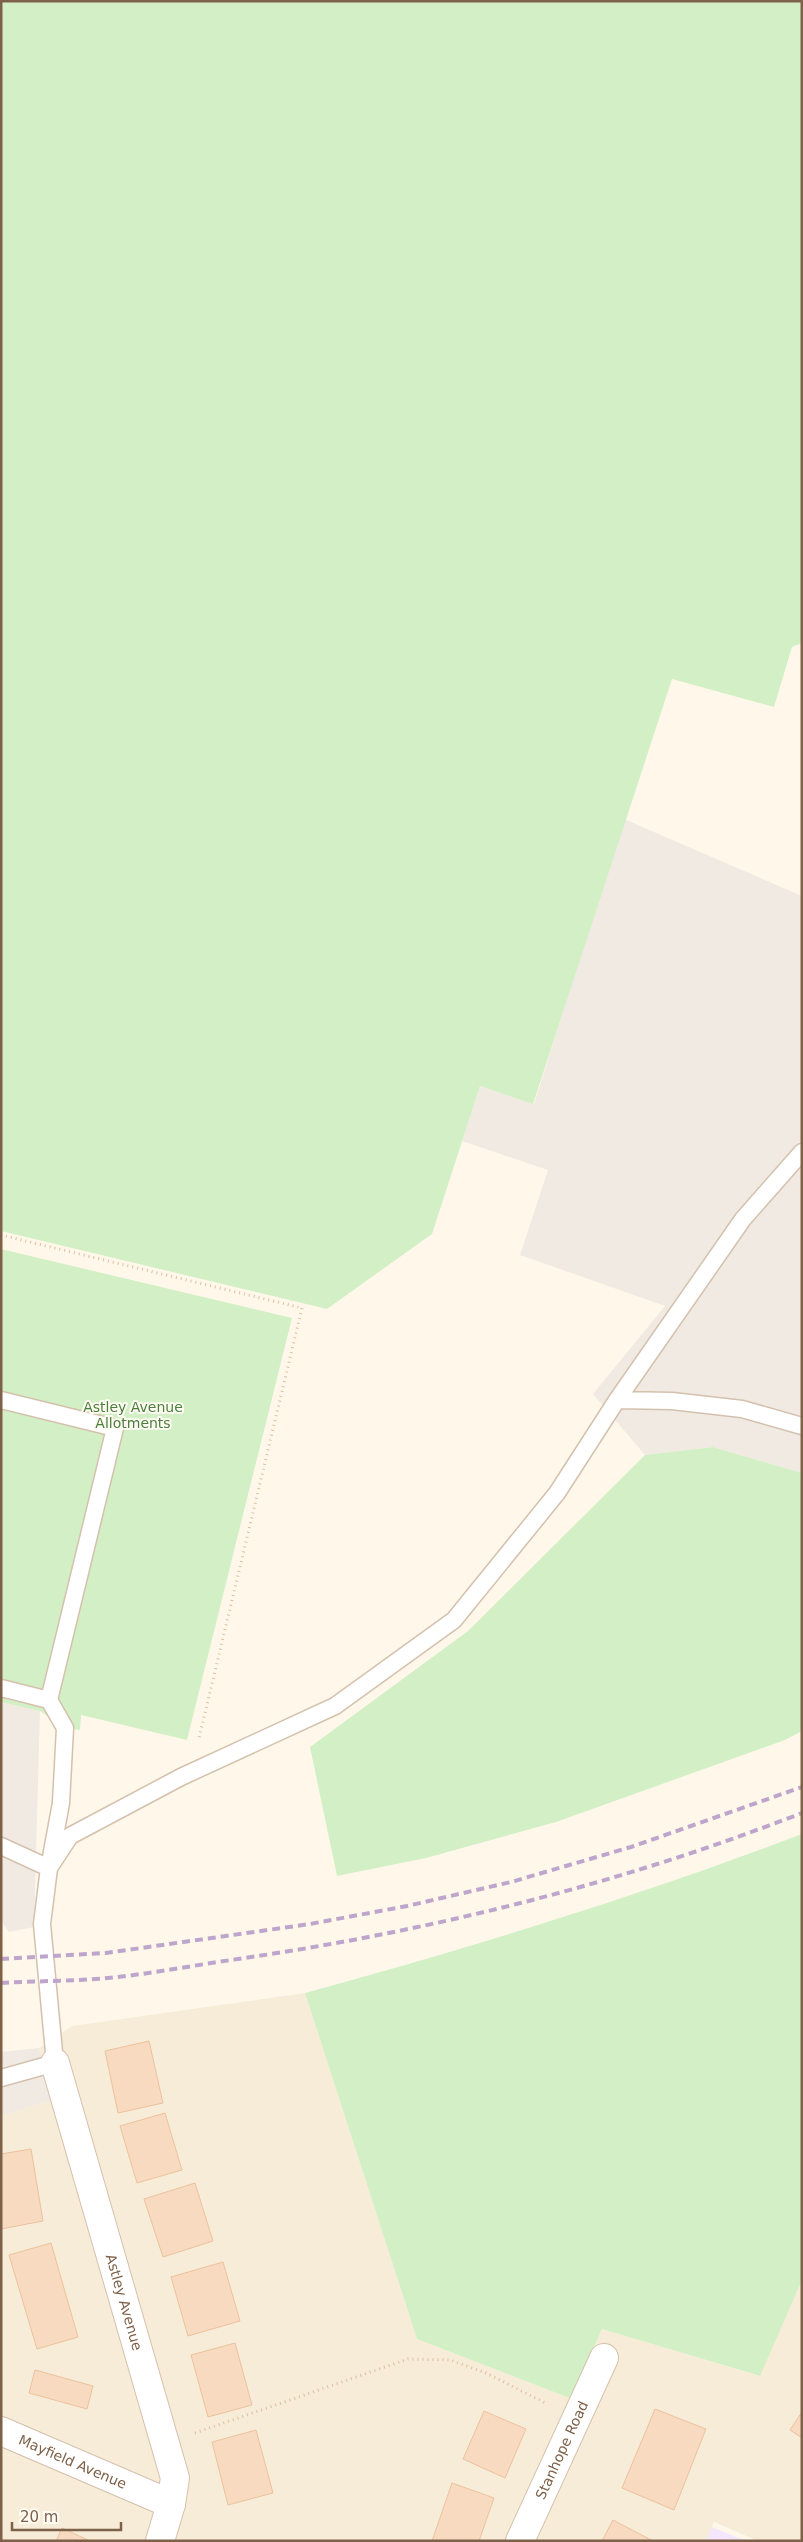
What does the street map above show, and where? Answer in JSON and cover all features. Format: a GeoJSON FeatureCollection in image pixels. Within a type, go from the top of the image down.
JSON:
{"type":"FeatureCollection","features":[{"type":"Feature","properties":{"kind":"street","name":"Astley Avenue"},"geometry":{"type":"LineString","coordinates":[[55,2063],[175,2478],[171,2504],[160,2541]]}},
{"type":"Feature","properties":{"kind":"street","name":"Stanhope Road"},"geometry":{"type":"LineString","coordinates":[[520,2541],[604,2358]]}},
{"type":"Feature","properties":{"kind":"street","name":"Mayfield Avenue"},"geometry":{"type":"LineString","coordinates":[[1,2430],[171,2504]]}},
{"type":"Feature","properties":{"kind":"lane"},"geometry":{"type":"LineString","coordinates":[[49,1868],[70,1836],[181,1777],[335,1706],[454,1620],[557,1493],[617,1400],[743,1219],[802,1152]]}},
{"type":"Feature","properties":{"kind":"lane"},"geometry":{"type":"LineString","coordinates":[[1,1400],[115,1428],[49,1700],[65,1728],[60,1803],[42,1924],[55,2063],[1,2078]]}},
{"type":"Feature","properties":{"kind":"lane"},"geometry":{"type":"LineString","coordinates":[[617,1400],[672,1401],[742,1409],[802,1426]]}},
{"type":"Feature","properties":{"kind":"lane"},"geometry":{"type":"LineString","coordinates":[[1,1688],[49,1700]]}},
{"type":"Feature","properties":{"kind":"lane"},"geometry":{"type":"LineString","coordinates":[[1,1846],[49,1868]]}},
{"type":"Feature","properties":{"kind":"path"},"geometry":{"type":"LineString","coordinates":[[1,1235],[302,1308],[202,1730],[181,1777]]}},
{"type":"Feature","properties":{"kind":"path"},"geometry":{"type":"LineString","coordinates":[[166,2443],[408,2359],[450,2360],[486,2373],[576,2418]]}},
{"type":"Feature","properties":{"kind":"shaded area"},"geometry":{"type":"Polygon","coordinates":[[[624,819],[802,896],[802,1473],[713,1447],[645,1455],[593,1394],[665,1306],[520,1255],[548,1170],[462,1141],[480,1086],[534,1104],[624,819]]]}},
{"type":"Feature","properties":{"kind":"shaded area"},"geometry":{"type":"Polygon","coordinates":[[[1,1702],[40,1711],[34,1927],[9,1932],[1,1921],[1,1702]]]}},
{"type":"Feature","properties":{"kind":"shaded area"},"geometry":{"type":"Polygon","coordinates":[[[305,1993],[417,2339],[572,2399],[602,2329],[759,2376],[802,2280],[802,2541],[758,2541],[714,2522],[706,2541],[1,2541],[1,2116],[52,2100],[39,2048],[72,2026],[305,1993]]]}},
{"type":"Feature","properties":{"kind":"shaded area"},"geometry":{"type":"Polygon","coordinates":[[[39,2048],[52,2100],[1,2116],[1,2052],[39,2048]]]}},
{"type":"Feature","properties":{"kind":"shaded area"},"geometry":{"type":"Polygon","coordinates":[[[712,2527],[746,2541],[706,2541],[712,2527]]]}},
{"type":"Feature","properties":{"kind":"green space"},"geometry":{"type":"Polygon","coordinates":[[[1,1],[802,1],[802,643],[792,647],[774,707],[672,679],[533,1104],[480,1086],[432,1234],[327,1309],[1,1231],[1,1]]]}},
{"type":"Feature","properties":{"kind":"green space","name":"Astley Avenue Allotments"},"geometry":{"type":"Polygon","coordinates":[[[1,1249],[292,1318],[187,1740],[81,1715],[80,1730],[65,1728],[40,1711],[1,1702],[1,1249]]]}},
{"type":"Feature","properties":{"kind":"green space"},"geometry":{"type":"Polygon","coordinates":[[[713,1447],[802,1473],[802,1731],[785,1740],[556,1822],[426,1858],[337,1876],[310,1747],[468,1631],[645,1455],[713,1447]]]}},
{"type":"Feature","properties":{"kind":"green space"},"geometry":{"type":"Polygon","coordinates":[[[802,1834],[802,2280],[760,2376],[602,2329],[572,2399],[417,2339],[305,1993],[555,1920],[679,1879],[802,1834]]]}},
{"type":"Feature","properties":{"kind":"building"},"geometry":{"type":"Polygon","coordinates":[[[149,2041],[163,2103],[118,2113],[105,2051],[149,2041]]]}},
{"type":"Feature","properties":{"kind":"building"},"geometry":{"type":"Polygon","coordinates":[[[165,2113],[182,2170],[137,2183],[120,2126],[165,2113]]]}},
{"type":"Feature","properties":{"kind":"building"},"geometry":{"type":"Polygon","coordinates":[[[31,2149],[43,2221],[1,2229],[1,2154],[31,2149]]]}},
{"type":"Feature","properties":{"kind":"building"},"geometry":{"type":"Polygon","coordinates":[[[195,2183],[213,2241],[163,2257],[144,2199],[195,2183]]]}},
{"type":"Feature","properties":{"kind":"building"},"geometry":{"type":"Polygon","coordinates":[[[51,2243],[78,2337],[37,2349],[9,2255],[51,2243]]]}},
{"type":"Feature","properties":{"kind":"building"},"geometry":{"type":"Polygon","coordinates":[[[223,2262],[240,2321],[188,2336],[171,2277],[223,2262]]]}},
{"type":"Feature","properties":{"kind":"building"},"geometry":{"type":"Polygon","coordinates":[[[235,2343],[252,2405],[208,2417],[191,2355],[235,2343]]]}},
{"type":"Feature","properties":{"kind":"building"},"geometry":{"type":"Polygon","coordinates":[[[35,2370],[93,2386],[87,2409],[29,2393],[35,2370]]]}},
{"type":"Feature","properties":{"kind":"building"},"geometry":{"type":"Polygon","coordinates":[[[655,2409],[706,2429],[674,2510],[622,2488],[655,2409]]]}},
{"type":"Feature","properties":{"kind":"building"},"geometry":{"type":"Polygon","coordinates":[[[484,2411],[526,2429],[505,2478],[463,2459],[484,2411]]]}},
{"type":"Feature","properties":{"kind":"building"},"geometry":{"type":"Polygon","coordinates":[[[802,2412],[802,2438],[790,2430],[802,2412]]]}},
{"type":"Feature","properties":{"kind":"building"},"geometry":{"type":"Polygon","coordinates":[[[256,2430],[273,2493],[228,2505],[212,2442],[256,2430]]]}},
{"type":"Feature","properties":{"kind":"building"},"geometry":{"type":"Polygon","coordinates":[[[452,2483],[494,2498],[479,2541],[432,2541],[452,2483]]]}},
{"type":"Feature","properties":{"kind":"building"},"geometry":{"type":"Polygon","coordinates":[[[613,2520],[653,2541],[602,2541],[613,2520]]]}},
{"type":"Feature","properties":{"kind":"building"},"geometry":{"type":"Polygon","coordinates":[[[62,2528],[90,2541],[56,2541],[62,2528]]]}},
{"type":"Feature","properties":{"kind":"railway"},"geometry":{"type":"LineString","coordinates":[[1,1959],[106,1953],[310,1924],[407,1906],[511,1882],[631,1847],[802,1787]]}},
{"type":"Feature","properties":{"kind":"railway"},"geometry":{"type":"LineString","coordinates":[[1,1983],[95,1979],[139,1974],[304,1949],[449,1920],[592,1884],[732,1839],[802,1813]]}}]}
